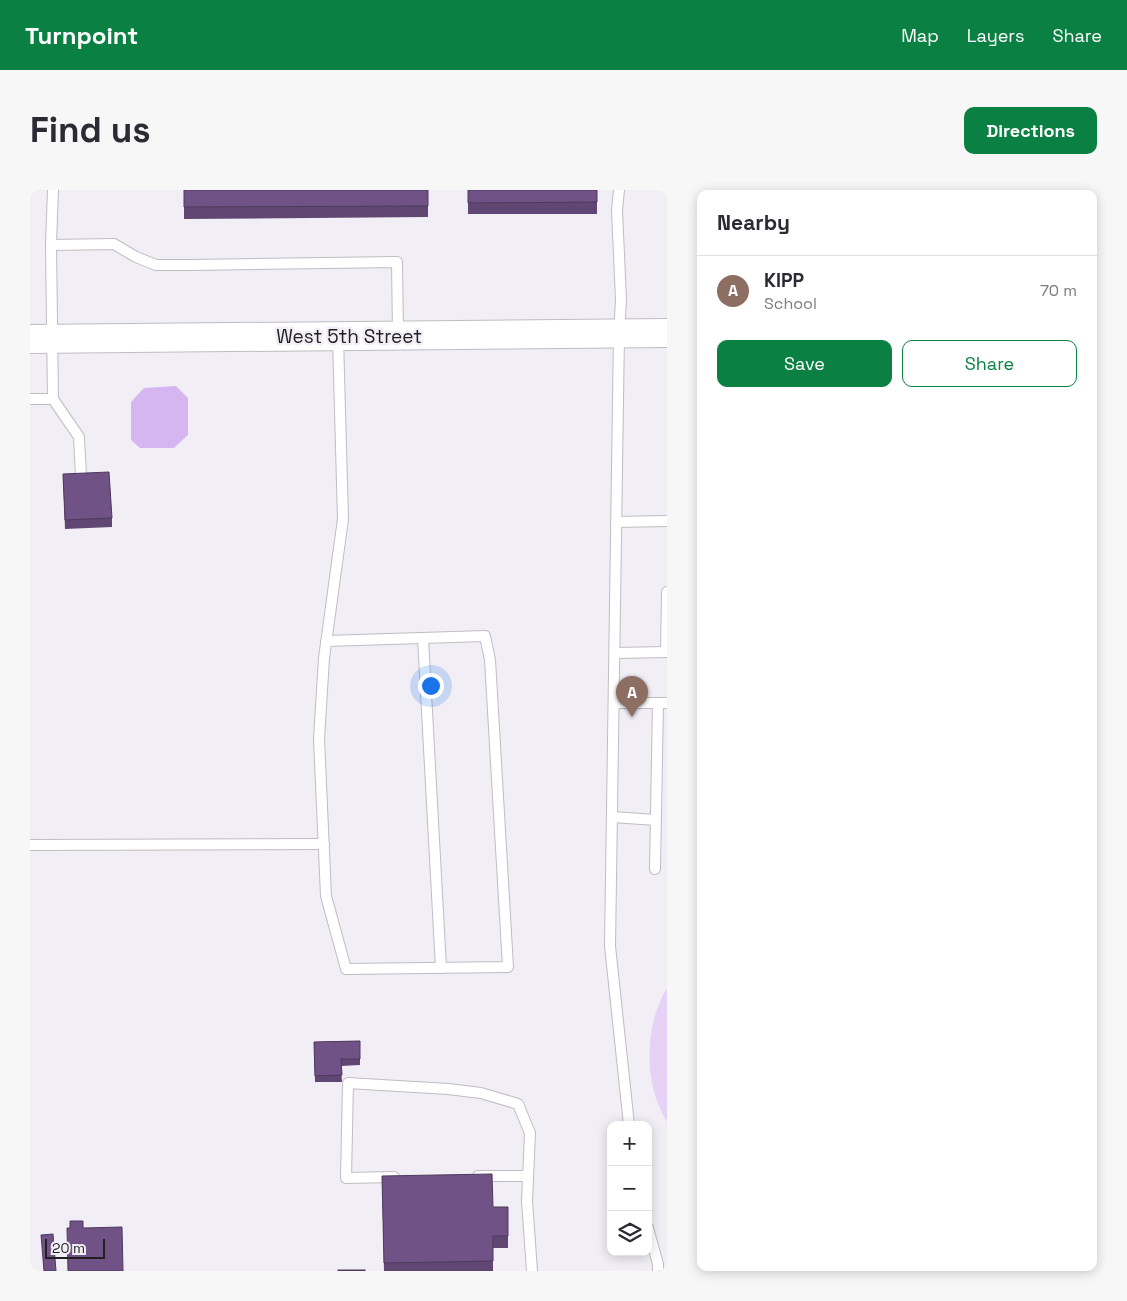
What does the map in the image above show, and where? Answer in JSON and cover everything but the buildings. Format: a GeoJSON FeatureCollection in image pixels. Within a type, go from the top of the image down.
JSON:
{"type":"FeatureCollection","features":[{"type":"Feature","properties":{"kind":"street","name":"West 5th Street"},"geometry":{"type":"LineString","coordinates":[[42,339],[667,333]]}},
{"type":"Feature","properties":{"kind":"lane"},"geometry":{"type":"LineString","coordinates":[[53,190],[51,245],[42,339],[54,400],[79,438],[82,476]]}},
{"type":"Feature","properties":{"kind":"lane"},"geometry":{"type":"LineString","coordinates":[[620,190],[617,210],[621,300],[610,946],[629,1121]]}},
{"type":"Feature","properties":{"kind":"lane"},"geometry":{"type":"LineString","coordinates":[[51,245],[114,244],[136,257],[156,264],[397,262],[398,336]]}},
{"type":"Feature","properties":{"kind":"lane"},"geometry":{"type":"LineString","coordinates":[[326,641],[485,636],[490,660],[508,967],[346,969],[326,896],[319,739],[324,658],[326,641],[343,519],[338,336]]}},
{"type":"Feature","properties":{"kind":"lane"},"geometry":{"type":"LineString","coordinates":[[30,399],[54,400]]}},
{"type":"Feature","properties":{"kind":"lane"},"geometry":{"type":"LineString","coordinates":[[616,522],[667,521]]}},
{"type":"Feature","properties":{"kind":"lane"},"geometry":{"type":"LineString","coordinates":[[614,653],[666,652],[667,592]]}},
{"type":"Feature","properties":{"kind":"lane"},"geometry":{"type":"LineString","coordinates":[[423,638],[441,968]]}},
{"type":"Feature","properties":{"kind":"lane"},"geometry":{"type":"LineString","coordinates":[[614,703],[663,703],[655,870]]}},
{"type":"Feature","properties":{"kind":"lane"},"geometry":{"type":"LineString","coordinates":[[612,817],[656,820]]}},
{"type":"Feature","properties":{"kind":"lane"},"geometry":{"type":"LineString","coordinates":[[30,845],[324,844]]}},
{"type":"Feature","properties":{"kind":"lane"},"geometry":{"type":"LineString","coordinates":[[404,1177],[346,1178],[348,1083],[448,1089],[481,1093],[518,1104],[530,1133],[527,1201],[532,1271]]}},
{"type":"Feature","properties":{"kind":"lane"},"geometry":{"type":"LineString","coordinates":[[470,1176],[528,1176]]}},
{"type":"Feature","properties":{"kind":"lane"},"geometry":{"type":"LineString","coordinates":[[652,1239],[661,1265]]}},
{"type":"Feature","properties":{"kind":"shaded area"},"geometry":{"type":"Polygon","coordinates":[[[176,386],[188,398],[188,435],[174,448],[140,448],[131,440],[131,402],[144,388],[176,386]]]}},
{"type":"Feature","properties":{"kind":"shaded area"},"geometry":{"type":"Polygon","coordinates":[[[667,988],[667,1122],[659,1107],[654,1090],[650,1073],[649,1055],[654,1020],[659,1003],[667,988]]]}},
{"type":"Feature","properties":{"kind":"place","name":"KIPP"},"geometry":{"type":"Point","coordinates":[632,717]}}]}
